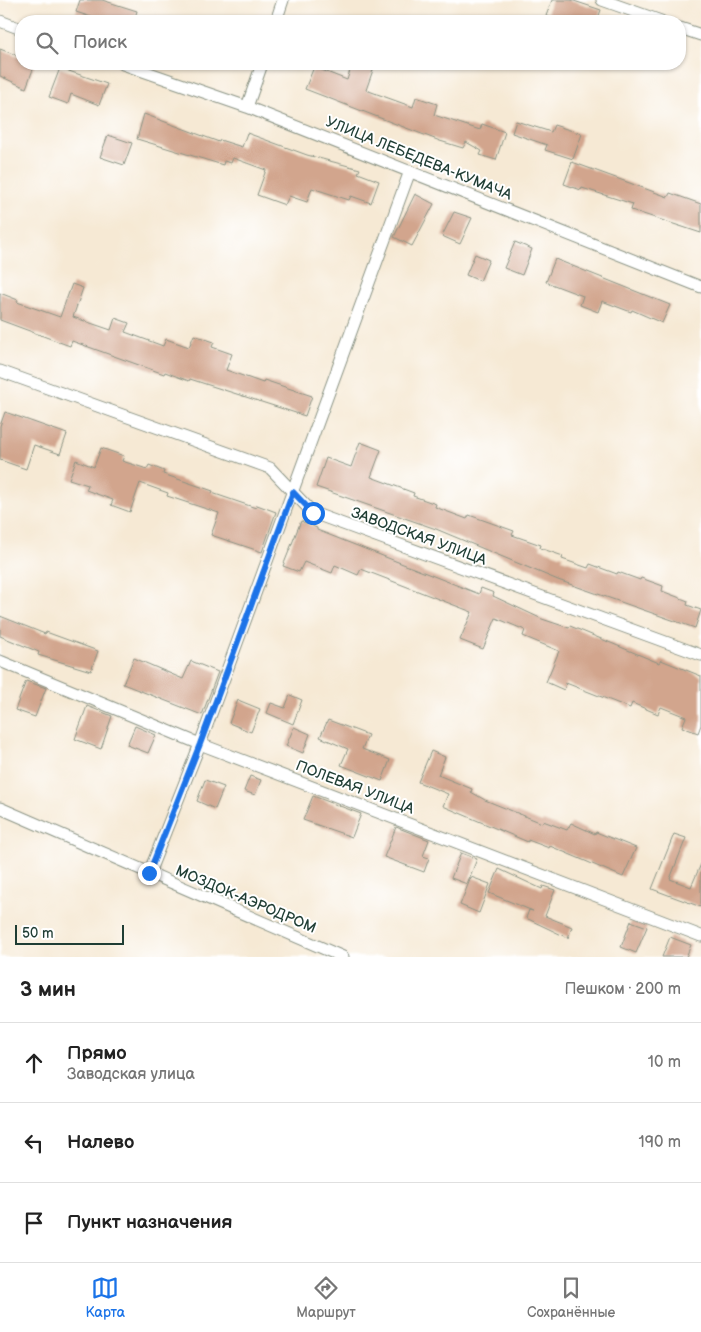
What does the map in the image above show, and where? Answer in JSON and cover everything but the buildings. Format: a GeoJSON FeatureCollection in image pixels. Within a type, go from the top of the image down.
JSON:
{"type":"FeatureCollection","features":[{"type":"Feature","properties":{"kind":"street"},"geometry":{"type":"LineString","coordinates":[[278,15],[283,0]]}},
{"type":"Feature","properties":{"kind":"street"},"geometry":{"type":"LineString","coordinates":[[602,0],[644,15]]}},
{"type":"Feature","properties":{"kind":"street"},"geometry":{"type":"LineString","coordinates":[[0,21],[15,27]]}},
{"type":"Feature","properties":{"kind":"street"},"geometry":{"type":"LineString","coordinates":[[686,30],[701,35]]}},
{"type":"Feature","properties":{"kind":"street","name":"УЛИЦА ЛЕБЕДЕВА-КУМАЧА"},"geometry":{"type":"LineString","coordinates":[[140,70],[247,107],[701,287]]}},
{"type":"Feature","properties":{"kind":"street"},"geometry":{"type":"LineString","coordinates":[[247,107],[260,70]]}},
{"type":"Feature","properties":{"kind":"street"},"geometry":{"type":"LineString","coordinates":[[149,873],[200,744],[410,171]]}},
{"type":"Feature","properties":{"kind":"street","name":"ЗАВОДСКАЯ УЛИЦА"},"geometry":{"type":"LineString","coordinates":[[0,371],[270,468],[313,513],[701,655]]}},
{"type":"Feature","properties":{"kind":"street","name":"ПОЛЕВАЯ УЛИЦА"},"geometry":{"type":"LineString","coordinates":[[0,661],[200,744],[701,936]]}},
{"type":"Feature","properties":{"kind":"street","name":"МОЗДОК-АЭРОДРОМ"},"geometry":{"type":"LineString","coordinates":[[0,808],[342,957]]}},
{"type":"Feature","properties":{"kind":"route"},"geometry":{"type":"LineString","coordinates":[[149,873],[200,744],[293,492],[313,513]]}}]}
